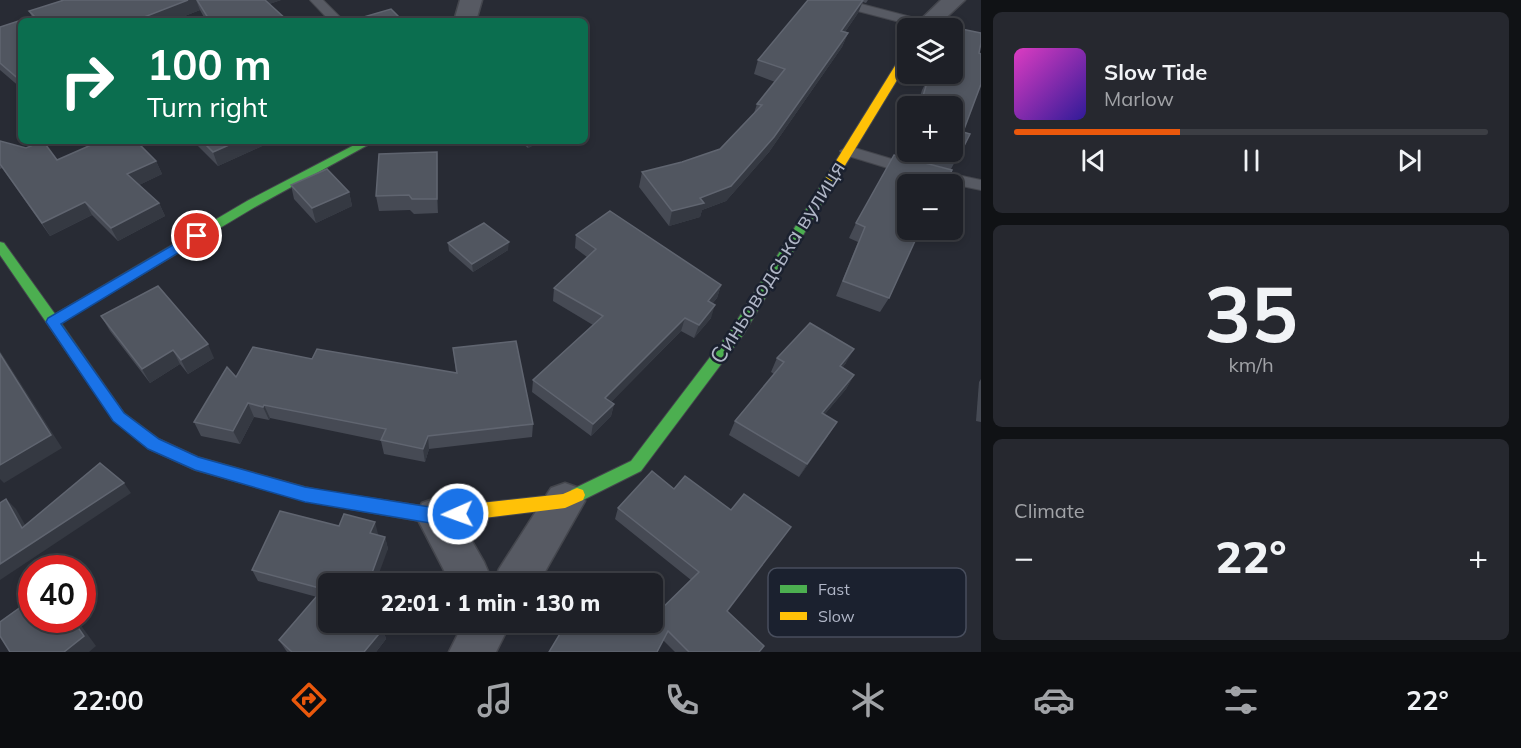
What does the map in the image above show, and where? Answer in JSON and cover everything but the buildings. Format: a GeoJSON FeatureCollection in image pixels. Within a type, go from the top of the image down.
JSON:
{"type":"FeatureCollection","features":[{"type":"Feature","properties":{"kind":"street"},"geometry":{"type":"LineString","coordinates":[[466,18],[471,0]]}},
{"type":"Feature","properties":{"kind":"street"},"geometry":{"type":"LineString","coordinates":[[933,18],[954,0]]}},
{"type":"Feature","properties":{"kind":"street","name":"Синьоводська вулиця"},"geometry":{"type":"LineString","coordinates":[[0,246],[119,417],[154,444],[195,463],[305,494],[436,516],[565,501],[636,466],[738,331],[897,71]]}},
{"type":"Feature","properties":{"kind":"street"},"geometry":{"type":"LineString","coordinates":[[53,322],[251,204],[364,144]]}},
{"type":"Feature","properties":{"kind":"street"},"geometry":{"type":"LineString","coordinates":[[521,573],[565,501]]}},
{"type":"Feature","properties":{"kind":"street"},"geometry":{"type":"LineString","coordinates":[[436,516],[467,573]]}},
{"type":"Feature","properties":{"kind":"street"},"geometry":{"type":"LineString","coordinates":[[458,652],[461,633]]}},
{"type":"Feature","properties":{"kind":"street"},"geometry":{"type":"LineString","coordinates":[[471,652],[482,633]]}},
{"type":"Feature","properties":{"kind":"lane"},"geometry":{"type":"LineString","coordinates":[[316,0],[334,18]]}},
{"type":"Feature","properties":{"kind":"lane"},"geometry":{"type":"LineString","coordinates":[[831,0],[897,19]]}},
{"type":"Feature","properties":{"kind":"lane"},"geometry":{"type":"LineString","coordinates":[[848,151],[930,176],[981,184]]}},
{"type":"Feature","properties":{"kind":"traffic: fast"},"geometry":{"type":"LineString","coordinates":[[53,322],[251,204],[364,144]]}},
{"type":"Feature","properties":{"kind":"traffic: fast"},"geometry":{"type":"LineString","coordinates":[[577,495],[636,466],[738,331],[832,177]]}},
{"type":"Feature","properties":{"kind":"traffic: fast"},"geometry":{"type":"LineString","coordinates":[[0,246],[119,417],[154,444],[195,463],[305,494],[338,500]]}},
{"type":"Feature","properties":{"kind":"traffic: slow"},"geometry":{"type":"LineString","coordinates":[[832,177],[897,71]]}},
{"type":"Feature","properties":{"kind":"traffic: slow"},"geometry":{"type":"LineString","coordinates":[[338,500],[436,516],[565,501],[577,495]]}},
{"type":"Feature","properties":{"kind":"route"},"geometry":{"type":"LineString","coordinates":[[197,236],[53,322],[119,417],[154,444],[195,463],[305,494],[436,516],[458,514]]}}]}
